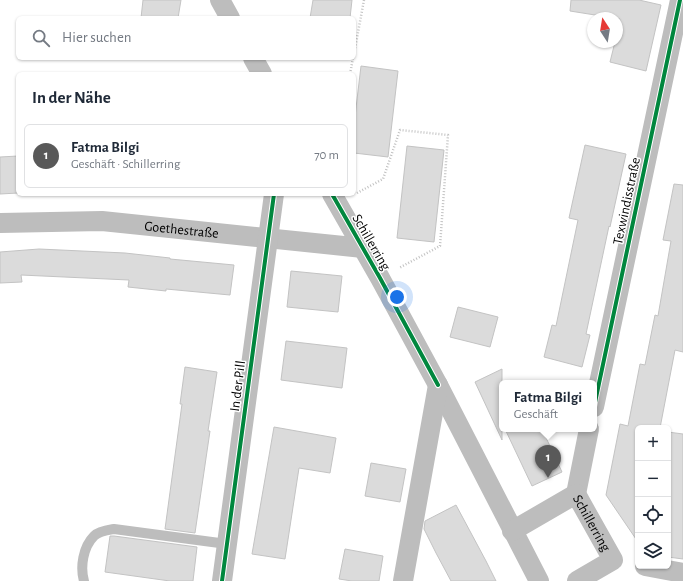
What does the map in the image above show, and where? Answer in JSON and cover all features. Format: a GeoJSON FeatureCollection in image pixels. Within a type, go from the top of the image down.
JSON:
{"type":"FeatureCollection","features":[{"type":"Feature","properties":{"kind":"street"},"geometry":{"type":"LineString","coordinates":[[220,0],[229,16]]}},
{"type":"Feature","properties":{"kind":"street","name":"Texwindisstraße"},"geometry":{"type":"LineString","coordinates":[[597,393],[680,0]]}},
{"type":"Feature","properties":{"kind":"street"},"geometry":{"type":"LineString","coordinates":[[254,60],[261,72]]}},
{"type":"Feature","properties":{"kind":"street","name":"In der Pill"},"geometry":{"type":"LineString","coordinates":[[222,581],[274,196]]}},
{"type":"Feature","properties":{"kind":"street","name":"Schillerring"},"geometry":{"type":"LineString","coordinates":[[335,199],[364,248],[438,385],[539,581]]}},
{"type":"Feature","properties":{"kind":"street","name":"Goethestraße"},"geometry":{"type":"LineString","coordinates":[[0,223],[102,221],[364,248]]}},
{"type":"Feature","properties":{"kind":"street"},"geometry":{"type":"LineString","coordinates":[[403,581],[438,385]]}},
{"type":"Feature","properties":{"kind":"street"},"geometry":{"type":"LineString","coordinates":[[576,494],[589,432]]}},
{"type":"Feature","properties":{"kind":"street","name":"Schillerring"},"geometry":{"type":"LineString","coordinates":[[512,531],[576,494],[613,560],[577,581]]}},
{"type":"Feature","properties":{"kind":"street"},"geometry":{"type":"LineString","coordinates":[[613,560],[635,564]]}},
{"type":"Feature","properties":{"kind":"street"},"geometry":{"type":"LineString","coordinates":[[661,569],[683,573]]}},
{"type":"Feature","properties":{"kind":"lane"},"geometry":{"type":"LineString","coordinates":[[84,581],[82,573],[84,551],[94,536],[104,530],[114,529],[227,544]]}},
{"type":"Feature","properties":{"kind":"path"},"geometry":{"type":"LineString","coordinates":[[356,43],[364,0]]}},
{"type":"Feature","properties":{"kind":"path"},"geometry":{"type":"LineString","coordinates":[[350,72],[353,60]]}},
{"type":"Feature","properties":{"kind":"path"},"geometry":{"type":"LineString","coordinates":[[356,190],[383,179],[400,130],[448,135],[440,246],[380,278]]}},
{"type":"Feature","properties":{"kind":"building"},"geometry":{"type":"Polygon","coordinates":[[[143,0],[181,0],[178,16],[141,16],[143,0]]]}},
{"type":"Feature","properties":{"kind":"building"},"geometry":{"type":"Polygon","coordinates":[[[313,0],[352,0],[350,16],[310,16],[313,0]]]}},
{"type":"Feature","properties":{"kind":"building"},"geometry":{"type":"Polygon","coordinates":[[[571,0],[639,0],[661,5],[646,71],[610,62],[614,48],[623,48],[623,12],[587,12],[587,14],[570,11],[571,0]]]}},
{"type":"Feature","properties":{"kind":"building"},"geometry":{"type":"Polygon","coordinates":[[[361,66],[398,71],[388,157],[356,153],[356,108],[361,66]]]}},
{"type":"Feature","properties":{"kind":"building"},"geometry":{"type":"Polygon","coordinates":[[[585,145],[626,154],[586,334],[590,335],[582,367],[544,357],[552,325],[556,326],[578,220],[569,218],[585,145]]]}},
{"type":"Feature","properties":{"kind":"building"},"geometry":{"type":"Polygon","coordinates":[[[407,146],[444,150],[434,242],[397,238],[407,146]]]}},
{"type":"Feature","properties":{"kind":"building"},"geometry":{"type":"Polygon","coordinates":[[[16,156],[16,193],[0,194],[0,157],[16,156]]]}},
{"type":"Feature","properties":{"kind":"building"},"geometry":{"type":"Polygon","coordinates":[[[674,184],[683,185],[683,352],[675,350],[661,425],[635,425],[635,538],[606,495],[620,424],[628,426],[640,364],[645,365],[655,315],[658,316],[671,241],[663,240],[674,184]]]}},
{"type":"Feature","properties":{"kind":"building"},"geometry":{"type":"Polygon","coordinates":[[[39,249],[125,253],[234,265],[230,295],[128,287],[129,280],[21,275],[22,282],[0,283],[0,252],[39,249]]]}},
{"type":"Feature","properties":{"kind":"building"},"geometry":{"type":"Polygon","coordinates":[[[291,271],[342,276],[338,312],[287,307],[291,271]]]}},
{"type":"Feature","properties":{"kind":"building"},"geometry":{"type":"Polygon","coordinates":[[[458,307],[498,317],[490,347],[450,337],[458,307]]]}},
{"type":"Feature","properties":{"kind":"building"},"geometry":{"type":"Polygon","coordinates":[[[286,341],[347,348],[342,388],[281,380],[286,341]]]}},
{"type":"Feature","properties":{"kind":"building"},"geometry":{"type":"Polygon","coordinates":[[[185,367],[217,372],[195,533],[165,529],[182,404],[180,404],[185,367]]]}},
{"type":"Feature","properties":{"kind":"building"},"geometry":{"type":"Polygon","coordinates":[[[502,369],[502,380],[499,380],[499,432],[502,432],[502,440],[475,382],[502,369]]]}},
{"type":"Feature","properties":{"kind":"building"},"geometry":{"type":"Polygon","coordinates":[[[274,427],[336,438],[330,473],[299,468],[285,559],[252,554],[274,427]]]}},
{"type":"Feature","properties":{"kind":"building"},"geometry":{"type":"Polygon","coordinates":[[[506,432],[543,432],[562,472],[532,486],[506,432]]]}},
{"type":"Feature","properties":{"kind":"building"},"geometry":{"type":"Polygon","coordinates":[[[671,432],[683,434],[683,559],[671,557],[671,432]]]}},
{"type":"Feature","properties":{"kind":"building"},"geometry":{"type":"Polygon","coordinates":[[[371,463],[406,469],[400,502],[365,496],[371,463]]]}},
{"type":"Feature","properties":{"kind":"building"},"geometry":{"type":"Polygon","coordinates":[[[456,505],[496,581],[451,581],[436,553],[424,529],[425,521],[456,505]]]}},
{"type":"Feature","properties":{"kind":"building"},"geometry":{"type":"Polygon","coordinates":[[[110,536],[197,547],[193,581],[170,581],[105,572],[110,536]]]}},
{"type":"Feature","properties":{"kind":"building"},"geometry":{"type":"Polygon","coordinates":[[[345,549],[383,556],[379,581],[352,581],[339,579],[345,549]]]}},
{"type":"Feature","properties":{"kind":"cycle path"},"geometry":{"type":"LineString","coordinates":[[597,393],[680,0]]}},
{"type":"Feature","properties":{"kind":"cycle path"},"geometry":{"type":"LineString","coordinates":[[222,581],[274,196]]}},
{"type":"Feature","properties":{"kind":"cycle path"},"geometry":{"type":"LineString","coordinates":[[333,196],[438,385]]}},
{"type":"Feature","properties":{"kind":"place","name":"Fatma Bilgi"},"geometry":{"type":"Point","coordinates":[548,478]}}]}
